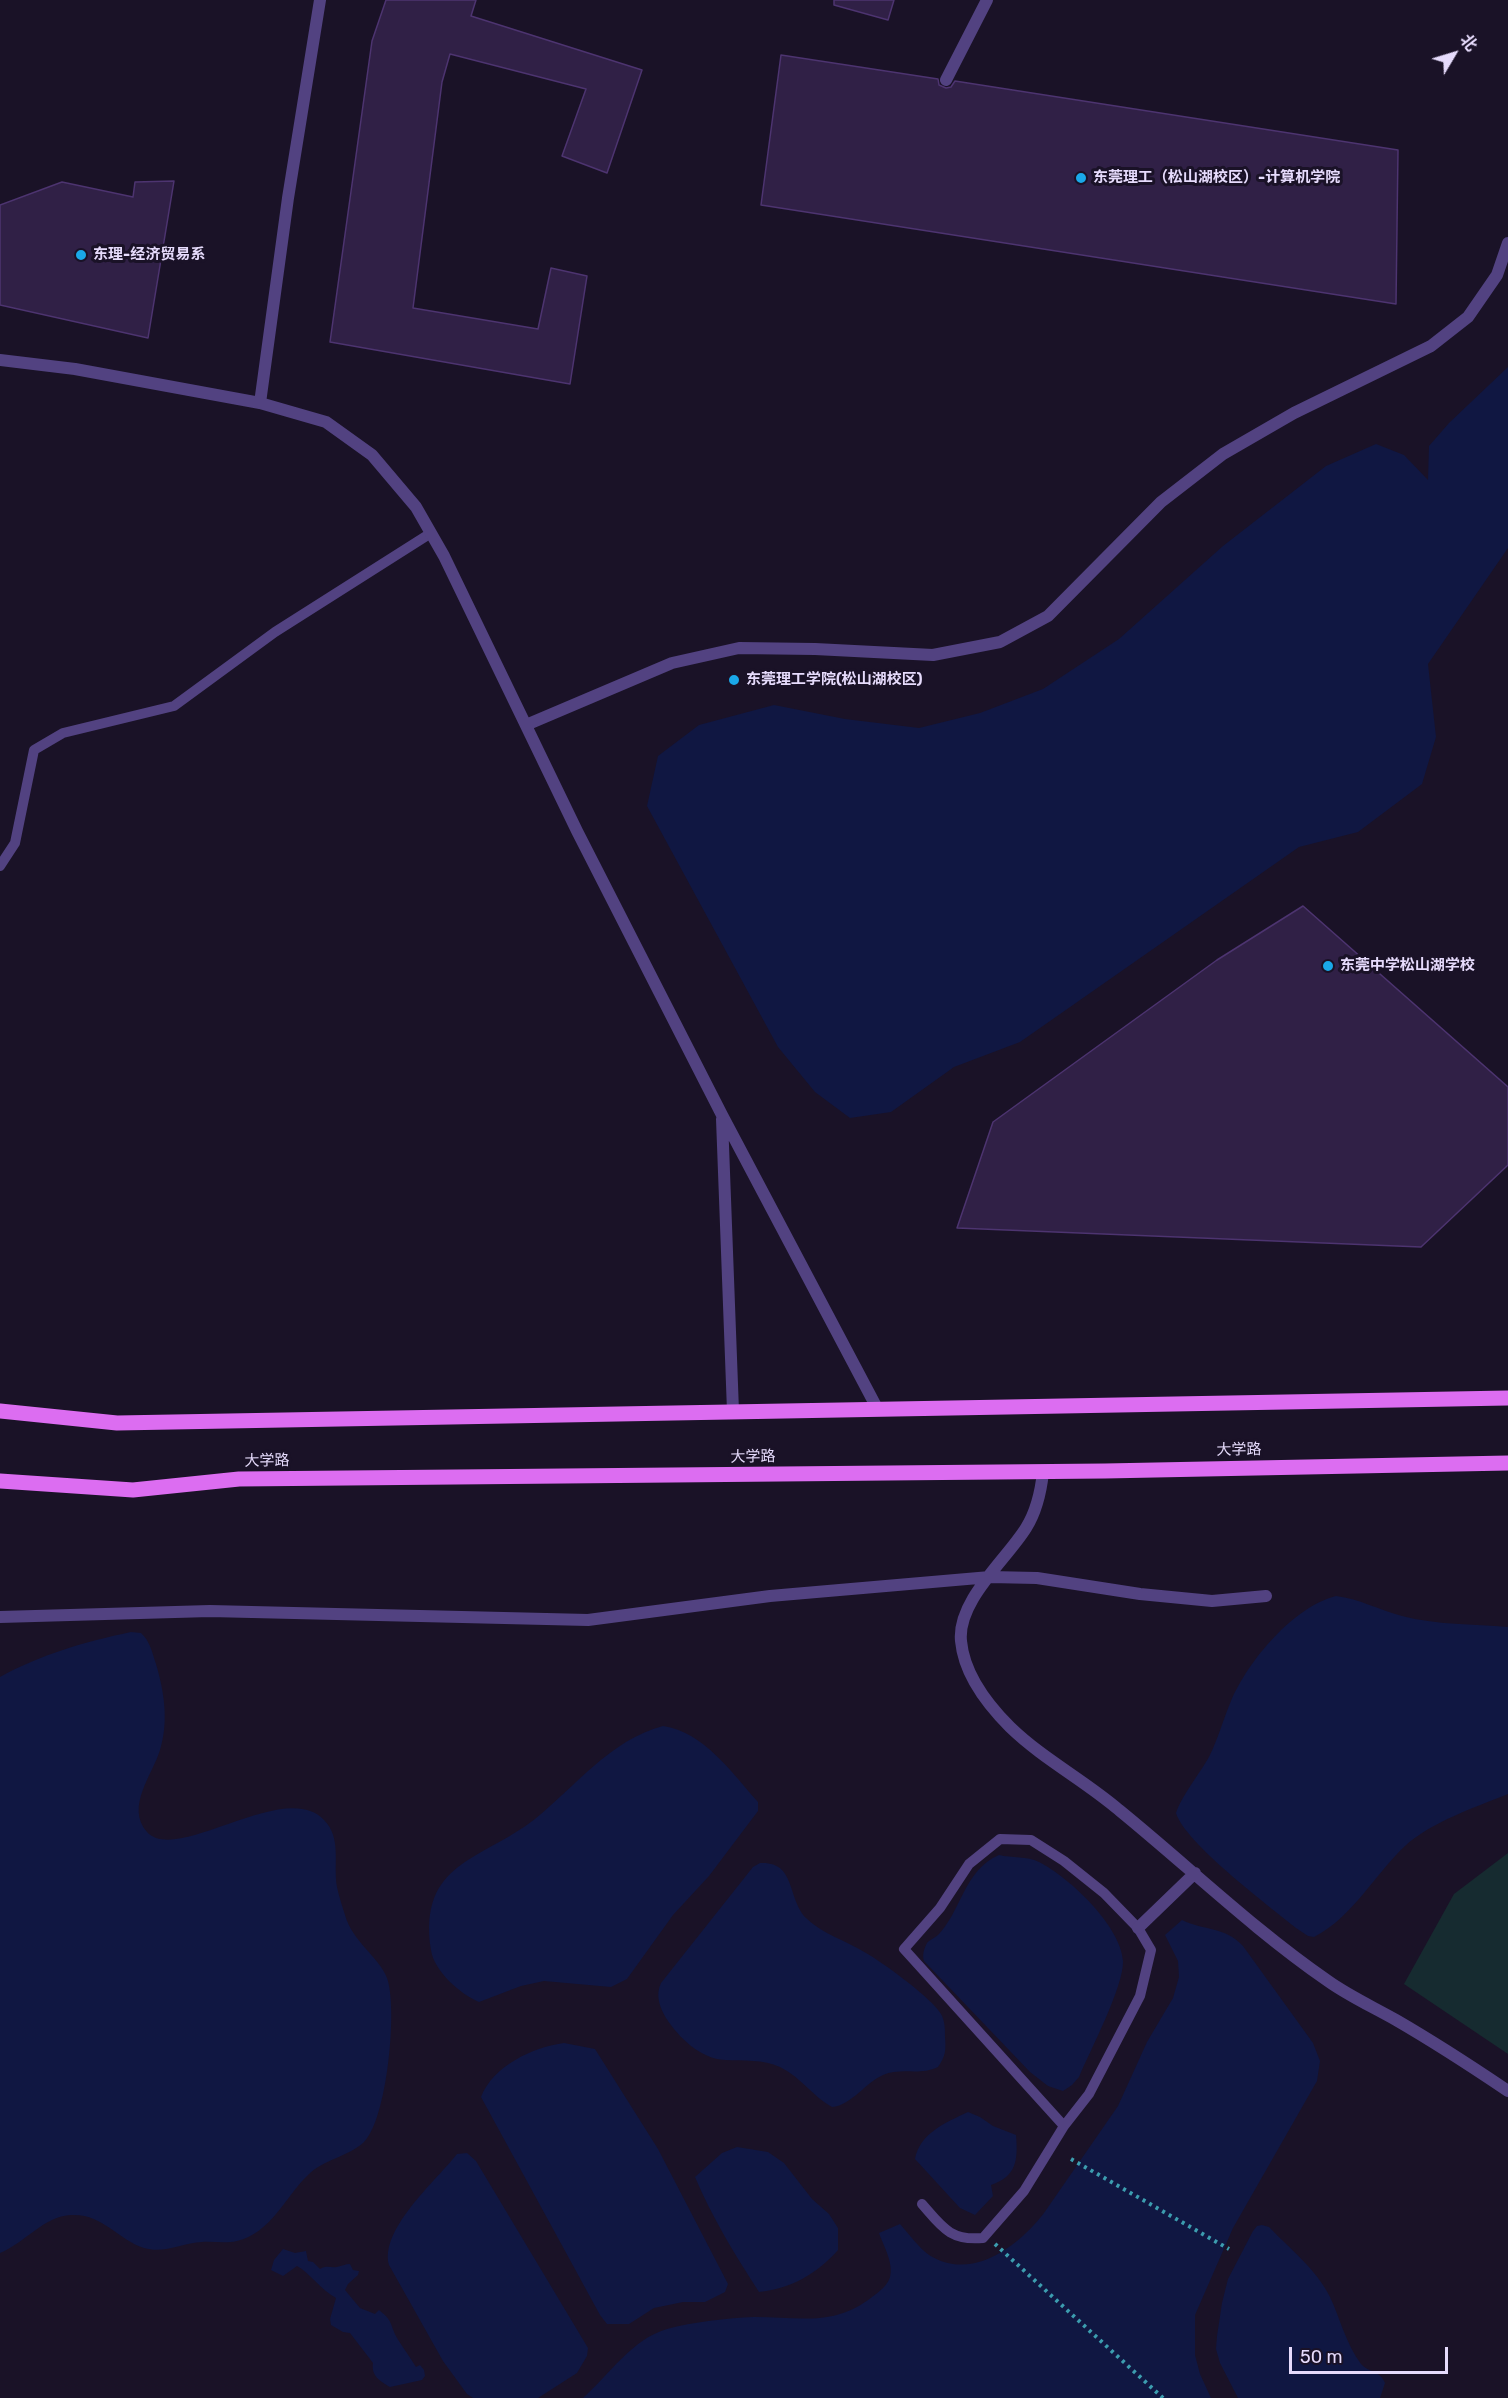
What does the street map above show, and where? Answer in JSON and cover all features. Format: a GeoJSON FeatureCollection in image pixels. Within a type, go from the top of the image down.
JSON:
{"type":"FeatureCollection","features":[{"type":"Feature","properties":{"kind":"main road"},"geometry":{"type":"LineString","coordinates":[[0,1412],[117,1424],[1508,1398]]}},
{"type":"Feature","properties":{"kind":"main road","name":"大学路"},"geometry":{"type":"LineString","coordinates":[[0,1481],[133,1490],[239,1479],[1043,1472],[1508,1463]]}},
{"type":"Feature","properties":{"kind":"street"},"geometry":{"type":"LineString","coordinates":[[260,403],[288,198],[320,0]]}},
{"type":"Feature","properties":{"kind":"street"},"geometry":{"type":"LineString","coordinates":[[946,80],[987,0]]}},
{"type":"Feature","properties":{"kind":"street"},"geometry":{"type":"LineString","coordinates":[[526,725],[672,663],[739,648],[933,655],[1000,642],[1048,616],[1161,502],[1223,454],[1293,413],[1431,346],[1468,317],[1497,275],[1508,243]]}},
{"type":"Feature","properties":{"kind":"street"},"geometry":{"type":"LineString","coordinates":[[0,360],[75,369],[260,403],[326,422],[372,455],[417,507],[444,556],[577,831],[722,1114],[877,1408]]}},
{"type":"Feature","properties":{"kind":"street"},"geometry":{"type":"LineString","coordinates":[[722,1114],[733,1411]]}},
{"type":"Feature","properties":{"kind":"street"},"geometry":{"type":"LineString","coordinates":[[1043,1472],[1036,1506],[1027,1526],[972,1599],[963,1619],[960,1639],[963,1656],[972,1679],[986,1699],[1010,1726],[1041,1754],[1114,1805],[1269,1937],[1330,1982],[1408,2027],[1508,2091]]}},
{"type":"Feature","properties":{"kind":"street"},"geometry":{"type":"LineString","coordinates":[[0,1617],[221,1611],[588,1620],[770,1596],[990,1577],[1037,1578],[1140,1594],[1212,1601],[1266,1596]]}},
{"type":"Feature","properties":{"kind":"street"},"geometry":{"type":"LineString","coordinates":[[1138,1928],[1195,1873]]}},
{"type":"Feature","properties":{"kind":"lane"},"geometry":{"type":"LineString","coordinates":[[0,866],[15,843],[34,750],[63,733],[174,706],[275,632],[431,533]]}},
{"type":"Feature","properties":{"kind":"lane"},"geometry":{"type":"LineString","coordinates":[[922,2204],[947,2232],[967,2239],[983,2238],[1024,2191],[1064,2126],[1089,2094],[1140,1996],[1151,1950],[1138,1928],[1104,1893],[1064,1861],[1032,1840],[1000,1839],[969,1864],[940,1908],[904,1949],[1064,2126]]}},
{"type":"Feature","properties":{"kind":"path"},"geometry":{"type":"LineString","coordinates":[[1071,2158],[1229,2249]]}},
{"type":"Feature","properties":{"kind":"path"},"geometry":{"type":"LineString","coordinates":[[994,2244],[1162,2398]]}},
{"type":"Feature","properties":{"kind":"green space"},"geometry":{"type":"Polygon","coordinates":[[[1508,1853],[1508,2054],[1404,1984],[1454,1894],[1508,1853]]]}},
{"type":"Feature","properties":{"kind":"shaded area"},"geometry":{"type":"Polygon","coordinates":[[[1508,367],[1508,548],[1428,664],[1436,737],[1422,784],[1358,832],[1299,847],[1020,1042],[954,1067],[891,1112],[850,1118],[815,1092],[778,1047],[647,806],[658,756],[699,725],[774,705],[845,719],[919,728],[980,713],[1043,689],[1119,639],[1223,546],[1326,466],[1376,444],[1404,455],[1428,480],[1429,446],[1449,423],[1508,367]]]}},
{"type":"Feature","properties":{"kind":"shaded area"},"geometry":{"type":"Polygon","coordinates":[[[1336,1596],[1415,1619],[1508,1627],[1508,1794],[1454,1816],[1416,1837],[1394,1857],[1352,1907],[1328,1929],[1314,1937],[1296,1928],[1211,1857],[1183,1826],[1176,1813],[1186,1792],[1209,1757],[1239,1685],[1260,1653],[1304,1611],[1336,1596]]]}},
{"type":"Feature","properties":{"kind":"shaded area"},"geometry":{"type":"Polygon","coordinates":[[[131,1632],[141,1633],[150,1647],[159,1674],[165,1717],[160,1750],[140,1801],[141,1822],[147,1832],[162,1839],[182,1838],[259,1814],[284,1809],[306,1810],[324,1820],[330,1827],[335,1843],[337,1887],[348,1924],[387,1978],[390,1993],[391,2037],[384,2088],[372,2130],[364,2142],[314,2170],[277,2213],[249,2237],[233,2242],[202,2242],[151,2250],[134,2244],[92,2218],[71,2215],[52,2220],[0,2253],[0,1677],[64,1650],[131,1632]]]}},
{"type":"Feature","properties":{"kind":"shaded area"},"geometry":{"type":"Polygon","coordinates":[[[663,1726],[691,1736],[716,1755],[758,1802],[758,1811],[709,1876],[673,1915],[627,1979],[611,1987],[544,1981],[521,1986],[479,2002],[464,1993],[442,1974],[431,1950],[430,1921],[434,1898],[444,1881],[458,1867],[535,1819],[610,1753],[626,1742],[663,1726]]]}},
{"type":"Feature","properties":{"kind":"shaded area"},"geometry":{"type":"Polygon","coordinates":[[[999,1855],[1034,1860],[1051,1869],[1092,1904],[1120,1947],[1123,1961],[1122,1972],[1112,2002],[1079,2077],[1063,2091],[1048,2086],[1030,2072],[924,1961],[923,1956],[927,1943],[946,1926],[970,1881],[987,1862],[999,1855]]]}},
{"type":"Feature","properties":{"kind":"shaded area"},"geometry":{"type":"Polygon","coordinates":[[[760,1863],[772,1864],[780,1868],[789,1882],[800,1910],[812,1924],[883,1964],[918,1990],[936,2007],[944,2022],[945,2045],[944,2056],[938,2067],[931,2070],[883,2075],[846,2102],[832,2107],[794,2076],[774,2064],[716,2059],[699,2052],[677,2033],[660,2006],[658,1992],[661,1983],[753,1867],[760,1863]]]}},
{"type":"Feature","properties":{"kind":"shaded area"},"geometry":{"type":"Polygon","coordinates":[[[1182,1920],[1229,1935],[1243,1946],[1313,2043],[1320,2061],[1317,2081],[1233,2228],[1195,2315],[1195,2355],[1200,2374],[1211,2398],[583,2398],[632,2349],[654,2334],[667,2329],[722,2319],[830,2317],[858,2306],[880,2291],[889,2280],[891,2272],[889,2260],[879,2233],[900,2224],[929,2255],[945,2262],[961,2265],[977,2263],[993,2257],[1021,2238],[1044,2213],[1118,2106],[1147,2042],[1173,1998],[1179,1977],[1178,1961],[1165,1935],[1182,1920]]]}},
{"type":"Feature","properties":{"kind":"shaded area"},"geometry":{"type":"Polygon","coordinates":[[[564,2043],[595,2049],[658,2149],[728,2284],[725,2292],[705,2302],[683,2302],[654,2308],[629,2324],[607,2324],[600,2315],[481,2097],[487,2086],[504,2067],[527,2054],[564,2043]]]}},
{"type":"Feature","properties":{"kind":"shaded area"},"geometry":{"type":"Polygon","coordinates":[[[968,2112],[993,2126],[1016,2135],[1017,2152],[1011,2172],[991,2185],[993,2196],[975,2215],[960,2208],[915,2159],[922,2142],[928,2136],[942,2125],[968,2112]]]}},
{"type":"Feature","properties":{"kind":"shaded area"},"geometry":{"type":"Polygon","coordinates":[[[737,2147],[768,2152],[784,2163],[812,2199],[829,2214],[838,2228],[838,2250],[830,2259],[802,2279],[781,2288],[759,2292],[724,2236],[695,2177],[722,2153],[737,2147]]]}},
{"type":"Feature","properties":{"kind":"shaded area"},"geometry":{"type":"Polygon","coordinates":[[[467,2153],[476,2161],[588,2348],[587,2356],[577,2373],[538,2398],[473,2398],[467,2394],[443,2361],[389,2265],[388,2252],[399,2223],[420,2195],[457,2154],[467,2153]]]}},
{"type":"Feature","properties":{"kind":"shaded area"},"geometry":{"type":"Polygon","coordinates":[[[1257,2226],[1269,2227],[1294,2251],[1324,2287],[1347,2340],[1361,2364],[1383,2379],[1385,2383],[1380,2398],[1238,2398],[1220,2363],[1216,2349],[1217,2336],[1228,2279],[1253,2231],[1257,2226]]]}},
{"type":"Feature","properties":{"kind":"shaded area"},"geometry":{"type":"Polygon","coordinates":[[[283,2249],[295,2253],[306,2251],[308,2261],[313,2262],[320,2269],[350,2264],[353,2270],[359,2271],[345,2290],[360,2308],[375,2314],[379,2310],[387,2317],[397,2338],[416,2367],[420,2365],[424,2370],[425,2376],[422,2380],[390,2387],[380,2380],[373,2371],[373,2363],[350,2333],[331,2325],[330,2319],[336,2298],[297,2266],[283,2276],[271,2270],[274,2260],[283,2249]]]}},
{"type":"Feature","properties":{"kind":"building"},"geometry":{"type":"Polygon","coordinates":[[[386,0],[476,0],[471,16],[642,70],[607,173],[562,156],[586,89],[450,54],[442,82],[413,308],[538,329],[551,268],[587,276],[570,384],[330,342],[372,41],[386,0]]]}},
{"type":"Feature","properties":{"kind":"building"},"geometry":{"type":"Polygon","coordinates":[[[834,0],[894,0],[888,20],[834,5],[834,0]]]}},
{"type":"Feature","properties":{"kind":"building","name":"东莞理工（松山湖校区）-计算机学院"},"geometry":{"type":"Polygon","coordinates":[[[781,55],[938,79],[939,85],[946,88],[951,87],[955,81],[1398,150],[1396,304],[761,205],[781,55]]]}},
{"type":"Feature","properties":{"kind":"building","name":"东理-经济贸易系"},"geometry":{"type":"Polygon","coordinates":[[[174,181],[148,338],[0,305],[0,205],[62,182],[133,197],[135,182],[174,181]]]}},
{"type":"Feature","properties":{"kind":"building"},"geometry":{"type":"Polygon","coordinates":[[[1303,906],[1508,1087],[1508,1165],[1421,1247],[957,1228],[993,1122],[1217,960],[1303,906]]]}},
{"type":"Feature","properties":{"kind":"place","name":"东莞理工（松山湖校区）-计算机学院"},"geometry":{"type":"Point","coordinates":[1081,178]}},
{"type":"Feature","properties":{"kind":"place","name":"东理-经济贸易系"},"geometry":{"type":"Point","coordinates":[81,255]}},
{"type":"Feature","properties":{"kind":"place","name":"东莞理工学院(松山湖校区)"},"geometry":{"type":"Point","coordinates":[734,680]}},
{"type":"Feature","properties":{"kind":"place","name":"东莞中学松山湖学校"},"geometry":{"type":"Point","coordinates":[1328,966]}}]}
